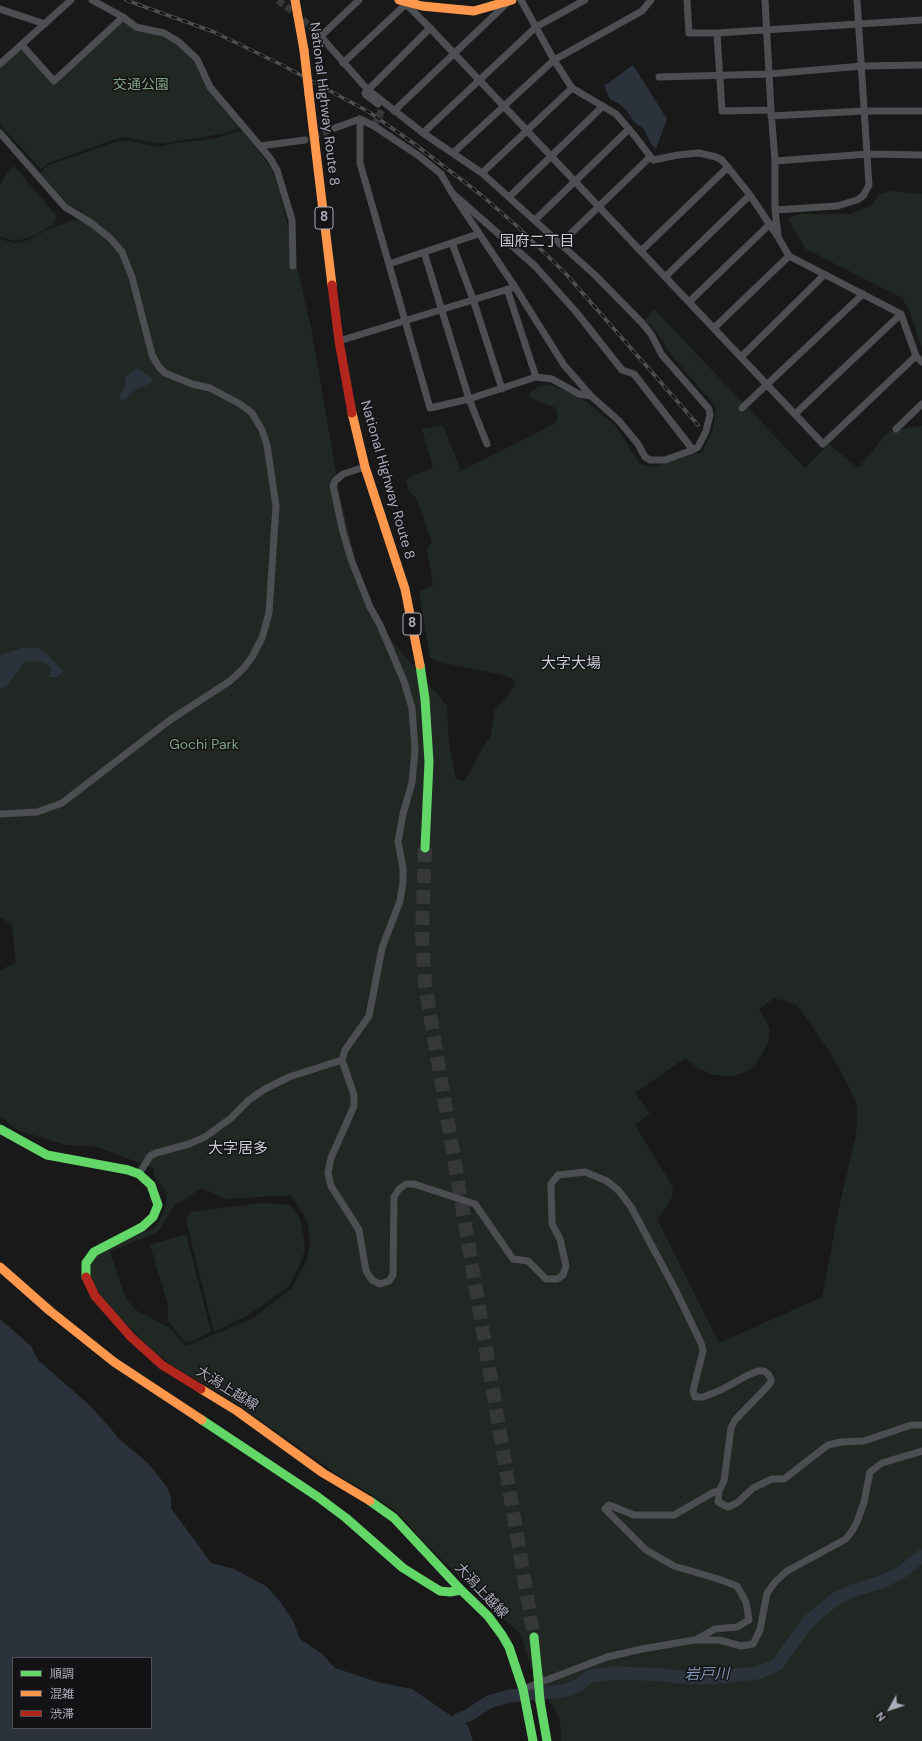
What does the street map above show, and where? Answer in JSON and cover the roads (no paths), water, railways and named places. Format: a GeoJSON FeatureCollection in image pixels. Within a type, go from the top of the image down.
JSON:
{"type":"FeatureCollection","features":[{"type":"Feature","properties":{"kind":"main road","name":"National Highway Route 8"},"geometry":{"type":"LineString","coordinates":[[295,0],[304,50],[339,341],[350,406],[365,467],[405,589],[417,648],[425,699],[428,762],[425,848]]}},
{"type":"Feature","properties":{"kind":"main road"},"geometry":{"type":"LineString","coordinates":[[403,2],[422,6],[474,11],[511,0]]}},
{"type":"Feature","properties":{"kind":"main road","name":"大潟上越線"},"geometry":{"type":"LineString","coordinates":[[0,1129],[47,1155],[128,1170],[139,1174],[152,1185],[157,1198],[157,1210],[148,1223],[106,1244],[94,1252],[86,1263],[85,1273],[90,1289],[99,1302],[131,1337],[162,1365],[237,1411],[323,1473],[383,1509],[394,1518],[461,1590],[488,1616],[499,1630],[509,1647],[523,1690],[532,1741]]}},
{"type":"Feature","properties":{"kind":"main road"},"geometry":{"type":"LineString","coordinates":[[0,1267],[56,1316],[114,1362],[318,1497],[346,1518],[403,1568],[440,1591],[450,1592],[461,1590]]}},
{"type":"Feature","properties":{"kind":"main road"},"geometry":{"type":"LineString","coordinates":[[534,1637],[540,1701],[546,1741]]}},
{"type":"Feature","properties":{"kind":"street"},"geometry":{"type":"LineString","coordinates":[[2,60],[22,45],[71,0]]}},
{"type":"Feature","properties":{"kind":"street"},"geometry":{"type":"LineString","coordinates":[[92,0],[123,17],[136,27],[164,32],[184,47],[200,64],[210,87],[270,158],[277,170],[292,220],[293,266]]}},
{"type":"Feature","properties":{"kind":"street"},"geometry":{"type":"LineString","coordinates":[[335,128],[360,119],[374,126],[419,156],[441,174],[564,365],[591,396],[619,421],[638,444],[645,457],[650,460],[665,460],[698,447],[706,432],[710,415],[709,410],[662,355],[651,334],[642,323],[596,276],[482,173],[423,133],[367,90],[318,34],[359,0]]}},
{"type":"Feature","properties":{"kind":"street"},"geometry":{"type":"LineString","coordinates":[[394,111],[511,0]]}},
{"type":"Feature","properties":{"kind":"street"},"geometry":{"type":"LineString","coordinates":[[521,0],[554,60],[572,88],[616,114],[629,129],[649,158],[656,161],[678,155],[699,153],[722,160],[750,195],[770,224],[789,256],[901,314],[916,356],[922,362]]}},
{"type":"Feature","properties":{"kind":"street"},"geometry":{"type":"LineString","coordinates":[[423,133],[536,27],[585,0]]}},
{"type":"Feature","properties":{"kind":"street"},"geometry":{"type":"LineString","coordinates":[[453,153],[554,60],[642,11],[651,0]]}},
{"type":"Feature","properties":{"kind":"street"},"geometry":{"type":"LineString","coordinates":[[688,0],[689,33],[717,33],[922,20]]}},
{"type":"Feature","properties":{"kind":"street"},"geometry":{"type":"LineString","coordinates":[[765,0],[771,113],[776,161],[774,210],[778,237]]}},
{"type":"Feature","properties":{"kind":"street"},"geometry":{"type":"LineString","coordinates":[[774,210],[837,206],[858,200],[863,196],[869,185],[858,0]]}},
{"type":"Feature","properties":{"kind":"street"},"geometry":{"type":"LineString","coordinates":[[343,63],[403,2],[455,54],[823,444],[916,356]]}},
{"type":"Feature","properties":{"kind":"street"},"geometry":{"type":"LineString","coordinates":[[0,9],[45,24]]}},
{"type":"Feature","properties":{"kind":"street"},"geometry":{"type":"LineString","coordinates":[[22,45],[54,81],[123,17]]}},
{"type":"Feature","properties":{"kind":"street"},"geometry":{"type":"LineString","coordinates":[[383,108],[366,95],[365,92],[430,28]]}},
{"type":"Feature","properties":{"kind":"street"},"geometry":{"type":"LineString","coordinates":[[717,33],[722,111],[771,113],[922,111]]}},
{"type":"Feature","properties":{"kind":"street"},"geometry":{"type":"LineString","coordinates":[[659,78],[720,74],[769,74],[862,66],[922,65]]}},
{"type":"Feature","properties":{"kind":"street"},"geometry":{"type":"LineString","coordinates":[[482,173],[572,88]]}},
{"type":"Feature","properties":{"kind":"street"},"geometry":{"type":"LineString","coordinates":[[509,196],[604,106]]}},
{"type":"Feature","properties":{"kind":"street"},"geometry":{"type":"LineString","coordinates":[[360,119],[360,163],[430,408],[469,399],[536,377],[552,379],[579,394],[591,396]]}},
{"type":"Feature","properties":{"kind":"street"},"geometry":{"type":"LineString","coordinates":[[535,220],[629,129]]}},
{"type":"Feature","properties":{"kind":"street"},"geometry":{"type":"LineString","coordinates":[[0,133],[66,207],[91,223],[110,238],[122,252],[132,277],[152,355],[159,367],[166,373],[192,384],[210,388],[240,404],[252,413],[262,430],[267,445],[276,506],[269,614],[262,638],[252,657],[243,669],[230,681],[170,720],[62,803],[37,812],[0,814]]}},
{"type":"Feature","properties":{"kind":"street"},"geometry":{"type":"LineString","coordinates":[[260,146],[305,140]]}},
{"type":"Feature","properties":{"kind":"street"},"geometry":{"type":"LineString","coordinates":[[776,161],[868,154],[922,155]]}},
{"type":"Feature","properties":{"kind":"street"},"geometry":{"type":"LineString","coordinates":[[560,244],[649,158]]}},
{"type":"Feature","properties":{"kind":"street"},"geometry":{"type":"LineString","coordinates":[[641,251],[728,167]]}},
{"type":"Feature","properties":{"kind":"street"},"geometry":{"type":"LineString","coordinates":[[452,193],[535,266],[577,313],[622,370],[634,374],[693,450]]}},
{"type":"Feature","properties":{"kind":"street"},"geometry":{"type":"LineString","coordinates":[[665,276],[750,195]]}},
{"type":"Feature","properties":{"kind":"street"},"geometry":{"type":"LineString","coordinates":[[689,302],[770,224]]}},
{"type":"Feature","properties":{"kind":"street"},"geometry":{"type":"LineString","coordinates":[[389,264],[475,235]]}},
{"type":"Feature","properties":{"kind":"street"},"geometry":{"type":"LineString","coordinates":[[452,243],[473,299],[502,389]]}},
{"type":"Feature","properties":{"kind":"street"},"geometry":{"type":"LineString","coordinates":[[424,252],[469,399],[487,444]]}},
{"type":"Feature","properties":{"kind":"street"},"geometry":{"type":"LineString","coordinates":[[714,328],[789,256]]}},
{"type":"Feature","properties":{"kind":"street"},"geometry":{"type":"LineString","coordinates":[[741,357],[824,275]]}},
{"type":"Feature","properties":{"kind":"street"},"geometry":{"type":"LineString","coordinates":[[339,341],[515,287]]}},
{"type":"Feature","properties":{"kind":"street"},"geometry":{"type":"LineString","coordinates":[[507,289],[536,377]]}},
{"type":"Feature","properties":{"kind":"street"},"geometry":{"type":"LineString","coordinates":[[742,408],[863,294]]}},
{"type":"Feature","properties":{"kind":"street"},"geometry":{"type":"LineString","coordinates":[[795,414],[901,314]]}},
{"type":"Feature","properties":{"kind":"street"},"geometry":{"type":"LineString","coordinates":[[896,429],[922,404]]}},
{"type":"Feature","properties":{"kind":"street"},"geometry":{"type":"LineString","coordinates":[[365,467],[343,474],[335,481],[333,486],[343,532],[351,559],[370,607],[380,625],[404,681],[412,708],[415,749],[414,769],[398,842],[403,868],[403,882],[400,901],[382,948],[369,1016],[363,1026],[347,1045],[342,1060],[354,1095],[354,1106],[331,1158],[328,1173],[331,1186],[359,1230],[366,1271],[372,1280],[380,1284],[389,1282],[393,1275],[394,1197],[399,1189],[406,1184],[414,1184],[475,1204],[513,1259],[528,1261],[546,1279],[556,1280],[563,1274],[566,1266],[560,1239],[552,1224],[551,1184],[558,1175],[574,1172],[585,1172],[607,1181],[619,1191],[631,1206],[659,1256],[704,1351],[693,1391],[695,1397],[704,1397],[721,1390],[748,1375],[764,1371],[768,1374],[770,1382],[734,1421],[731,1428],[724,1481],[719,1491],[718,1502],[728,1507],[737,1503],[753,1488],[772,1480],[784,1479],[828,1445],[842,1442],[864,1441],[911,1425],[922,1425]]}},
{"type":"Feature","properties":{"kind":"street"},"geometry":{"type":"LineString","coordinates":[[139,1174],[150,1156],[189,1144],[205,1137],[231,1118],[249,1100],[265,1089],[289,1077],[342,1060]]}},
{"type":"Feature","properties":{"kind":"street"},"geometry":{"type":"LineString","coordinates":[[523,1690],[607,1657],[694,1640],[719,1640],[741,1646],[753,1644],[760,1630],[767,1593],[776,1581],[787,1571],[846,1539],[852,1531],[864,1502],[870,1472],[882,1463],[922,1451]]}},
{"type":"Feature","properties":{"kind":"street"},"geometry":{"type":"LineString","coordinates":[[694,1640],[715,1629],[737,1627],[749,1620],[746,1602],[737,1586],[674,1566],[646,1550],[606,1509],[609,1505],[634,1515],[674,1515],[714,1492],[719,1491]]}},
{"type":"Feature","properties":{"kind":"waterway","name":"岩戸川"},"geometry":{"type":"LineString","coordinates":[[459,1719],[469,1715],[489,1702],[509,1696],[564,1691],[579,1685],[590,1676],[614,1673],[711,1678],[757,1673],[777,1665],[807,1623],[837,1598],[899,1574],[922,1556]]}},
{"type":"Feature","properties":{"kind":"tunnel"},"geometry":{"type":"LineString","coordinates":[[278,0],[316,31]]}},
{"type":"Feature","properties":{"kind":"tunnel"},"geometry":{"type":"LineString","coordinates":[[374,126],[383,108]]}},
{"type":"Feature","properties":{"kind":"tunnel"},"geometry":{"type":"LineString","coordinates":[[313,137],[335,128]]}},
{"type":"Feature","properties":{"kind":"tunnel"},"geometry":{"type":"LineString","coordinates":[[425,848],[422,936],[425,984],[534,1637]]}},
{"type":"Feature","properties":{"kind":"railway"},"geometry":{"type":"LineString","coordinates":[[126,0],[214,32],[282,65],[369,112],[416,145],[480,194],[518,227],[566,274],[698,425]]}},
{"type":"Feature","properties":{"kind":"district","name":"国府二丁目"},"geometry":{"type":"Point","coordinates":[537,242]}},
{"type":"Feature","properties":{"kind":"district","name":"大字大場"},"geometry":{"type":"Point","coordinates":[571,664]}},
{"type":"Feature","properties":{"kind":"district","name":"大字居多"},"geometry":{"type":"Point","coordinates":[238,1149]}},
{"type":"Feature","properties":{"kind":"park label","name":"交通公園"},"geometry":{"type":"Point","coordinates":[141,85]}},
{"type":"Feature","properties":{"kind":"park label","name":"Gochi Park"},"geometry":{"type":"Point","coordinates":[204,745]}}]}
